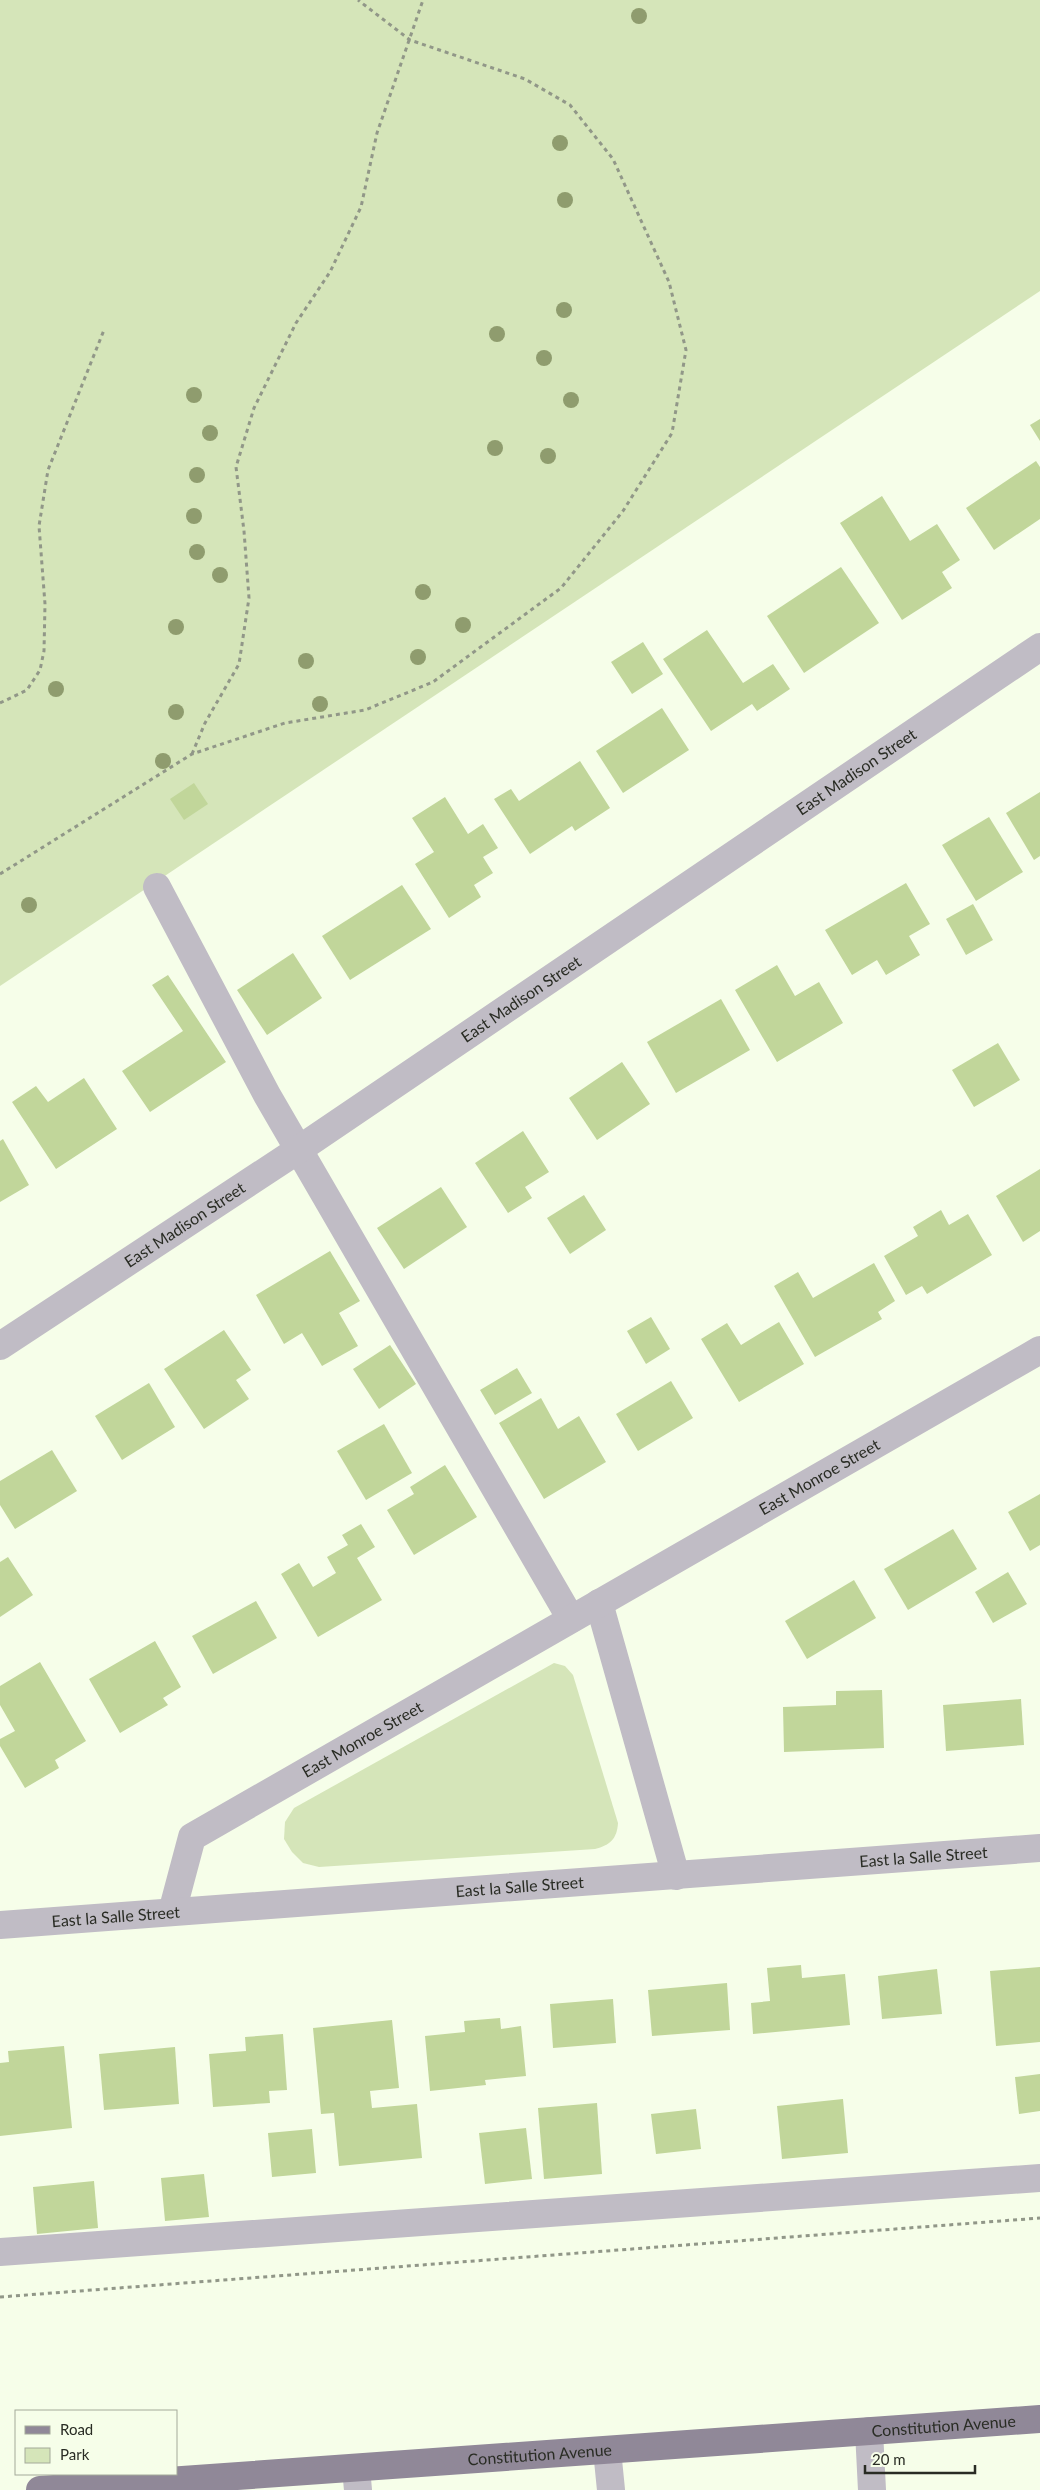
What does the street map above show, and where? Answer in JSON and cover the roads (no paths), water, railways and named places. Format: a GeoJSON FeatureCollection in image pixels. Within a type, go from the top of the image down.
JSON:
{"type":"FeatureCollection","features":[{"type":"Feature","properties":{"kind":"main road","name":"Constitution Avenue"},"geometry":{"type":"LineString","coordinates":[[40,2490],[357,2479],[607,2450],[1040,2419]]}},
{"type":"Feature","properties":{"kind":"street","name":"East Madison Street"},"geometry":{"type":"LineString","coordinates":[[0,1346],[298,1150],[1040,647]]}},
{"type":"Feature","properties":{"kind":"street"},"geometry":{"type":"LineString","coordinates":[[157,887],[298,1150],[571,1619]]}},
{"type":"Feature","properties":{"kind":"street","name":"East Monroe Street"},"geometry":{"type":"LineString","coordinates":[[172,1912],[192,1837],[1040,1350]]}},
{"type":"Feature","properties":{"kind":"street"},"geometry":{"type":"LineString","coordinates":[[599,1603],[676,1876]]}},
{"type":"Feature","properties":{"kind":"street","name":"East la Salle Street"},"geometry":{"type":"LineString","coordinates":[[0,1925],[1040,1848]]}},
{"type":"Feature","properties":{"kind":"street"},"geometry":{"type":"LineString","coordinates":[[0,2252],[1040,2178]]}},
{"type":"Feature","properties":{"kind":"street"},"geometry":{"type":"LineString","coordinates":[[869,2431],[872,2490]]}},
{"type":"Feature","properties":{"kind":"street"},"geometry":{"type":"LineString","coordinates":[[607,2450],[611,2490]]}}]}
